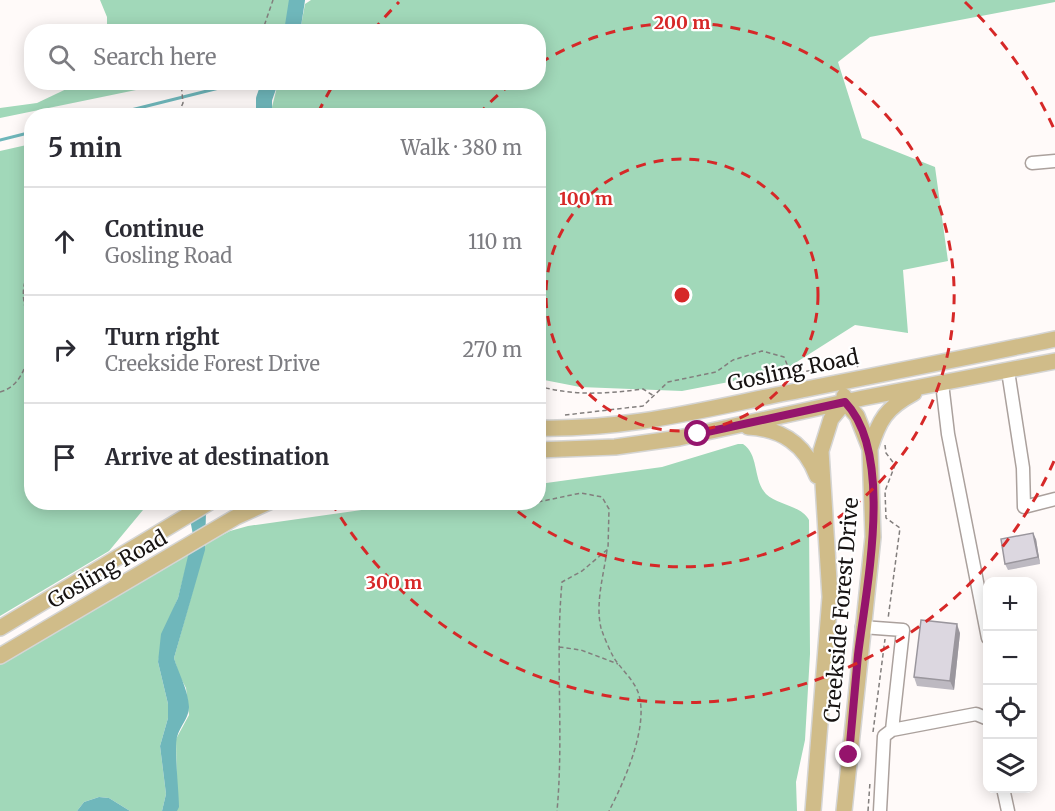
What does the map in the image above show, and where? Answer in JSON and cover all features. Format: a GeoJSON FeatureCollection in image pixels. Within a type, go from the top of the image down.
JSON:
{"type":"FeatureCollection","features":[{"type":"Feature","properties":{"kind":"main road","name":"Gosling Road"},"geometry":{"type":"LineString","coordinates":[[546,428],[618,427],[1055,339]]}},
{"type":"Feature","properties":{"kind":"main road","name":"Gosling Road"},"geometry":{"type":"LineString","coordinates":[[546,450],[615,447],[679,438],[845,402],[1055,361]]}},
{"type":"Feature","properties":{"kind":"main road","name":"Creekside Forest Drive"},"geometry":{"type":"LineString","coordinates":[[842,381],[845,402],[857,416],[870,449]]}},
{"type":"Feature","properties":{"kind":"main road","name":"Creekside Forest Drive"},"geometry":{"type":"LineString","coordinates":[[844,811],[873,537],[870,449],[878,422],[898,401],[924,387]]}},
{"type":"Feature","properties":{"kind":"main road","name":"Creekside Forest Drive"},"geometry":{"type":"LineString","coordinates":[[813,811],[830,597],[821,451],[831,419],[845,402]]}},
{"type":"Feature","properties":{"kind":"main road","name":"Creekside Forest Drive"},"geometry":{"type":"LineString","coordinates":[[736,426],[762,428],[788,435],[811,460],[823,492]]}},
{"type":"Feature","properties":{"kind":"main road","name":"Gosling Road"},"geometry":{"type":"LineString","coordinates":[[0,628],[197,510]]}},
{"type":"Feature","properties":{"kind":"main road","name":"Gosling Road"},"geometry":{"type":"LineString","coordinates":[[0,656],[251,510]]}},
{"type":"Feature","properties":{"kind":"lane"},"geometry":{"type":"LineString","coordinates":[[1032,163],[1055,161]]}},
{"type":"Feature","properties":{"kind":"lane"},"geometry":{"type":"LineString","coordinates":[[1008,371],[1023,468],[1024,507],[1055,499]]}},
{"type":"Feature","properties":{"kind":"lane"},"geometry":{"type":"LineString","coordinates":[[942,383],[952,457],[985,631]]}},
{"type":"Feature","properties":{"kind":"lane"},"geometry":{"type":"LineString","coordinates":[[862,627],[903,630],[892,730]]}},
{"type":"Feature","properties":{"kind":"lane"},"geometry":{"type":"LineString","coordinates":[[880,811],[884,736],[892,730],[976,714],[983,717]]}},
{"type":"Feature","properties":{"kind":"lane"},"geometry":{"type":"LineString","coordinates":[[1004,793],[1008,811]]}},
{"type":"Feature","properties":{"kind":"path"},"geometry":{"type":"LineString","coordinates":[[265,24],[273,0]]}},
{"type":"Feature","properties":{"kind":"path"},"geometry":{"type":"LineString","coordinates":[[181,108],[183,103],[182,90]]}},
{"type":"Feature","properties":{"kind":"path"},"geometry":{"type":"LineString","coordinates":[[24,284],[22,292],[24,300]]}},
{"type":"Feature","properties":{"kind":"path"},"geometry":{"type":"LineString","coordinates":[[556,416],[644,406],[668,382],[716,372],[733,360],[762,351],[784,357],[791,374],[854,363],[860,369],[861,378]]}},
{"type":"Feature","properties":{"kind":"path"},"geometry":{"type":"LineString","coordinates":[[0,392],[12,389],[24,367]]}},
{"type":"Feature","properties":{"kind":"path"},"geometry":{"type":"LineString","coordinates":[[546,387],[587,394],[609,394],[643,389],[654,396]]}},
{"type":"Feature","properties":{"kind":"path"},"geometry":{"type":"LineString","coordinates":[[873,736],[900,528],[886,518],[885,491],[895,465],[885,453],[885,443]]}},
{"type":"Feature","properties":{"kind":"path"},"geometry":{"type":"LineString","coordinates":[[546,500],[581,493],[602,497],[609,509],[608,549],[599,602],[601,627],[619,664],[638,692],[640,710],[638,733],[625,781],[609,811]]}},
{"type":"Feature","properties":{"kind":"path"},"geometry":{"type":"LineString","coordinates":[[557,811],[560,778],[558,648],[562,582],[582,571],[608,549]]}},
{"type":"Feature","properties":{"kind":"path"},"geometry":{"type":"LineString","coordinates":[[558,648],[581,650],[619,664]]}},
{"type":"Feature","properties":{"kind":"path"},"geometry":{"type":"LineString","coordinates":[[868,811],[870,779]]}},
{"type":"Feature","properties":{"kind":"green space"},"geometry":{"type":"Polygon","coordinates":[[[100,0],[295,0],[288,24],[107,24],[107,17],[100,0]]]}},
{"type":"Feature","properties":{"kind":"green space"},"geometry":{"type":"Polygon","coordinates":[[[311,0],[1055,0],[1055,2],[870,37],[838,62],[862,138],[935,167],[948,261],[903,270],[908,333],[855,325],[781,372],[682,391],[580,387],[546,380],[546,108],[272,108],[276,90],[546,90],[546,24],[301,24],[305,4],[311,0]]]}},
{"type":"Feature","properties":{"kind":"green space"},"geometry":{"type":"Polygon","coordinates":[[[64,90],[136,90],[49,108],[24,108],[24,113],[0,118],[0,108],[37,103],[64,90]]]}},
{"type":"Feature","properties":{"kind":"green space"},"geometry":{"type":"Polygon","coordinates":[[[24,146],[24,510],[143,510],[109,551],[0,616],[0,151],[24,146]]]}},
{"type":"Feature","properties":{"kind":"green space"},"geometry":{"type":"Polygon","coordinates":[[[743,444],[752,454],[759,482],[766,494],[806,515],[809,520],[810,654],[805,740],[796,782],[797,811],[177,811],[176,739],[189,715],[186,688],[174,658],[206,543],[230,531],[248,526],[361,510],[546,510],[546,483],[662,467],[743,444]]]}},
{"type":"Feature","properties":{"kind":"green space"},"geometry":{"type":"Polygon","coordinates":[[[190,552],[178,598],[165,629],[158,662],[168,704],[168,718],[160,746],[166,794],[162,811],[130,811],[109,798],[99,797],[84,802],[77,811],[0,811],[0,665],[190,552]]]}},
{"type":"Feature","properties":{"kind":"water"},"geometry":{"type":"Polygon","coordinates":[[[188,510],[205,510],[205,550],[174,658],[189,707],[176,743],[179,807],[177,811],[162,811],[166,794],[160,746],[168,718],[168,704],[158,662],[161,634],[178,598],[193,535],[188,510]]]}},
{"type":"Feature","properties":{"kind":"water"},"geometry":{"type":"Polygon","coordinates":[[[99,797],[109,798],[130,811],[77,811],[84,802],[99,797]]]}},
{"type":"Feature","properties":{"kind":"building"},"geometry":{"type":"Polygon","coordinates":[[[1033,533],[1038,557],[1005,564],[1001,539],[1033,533]]]}},
{"type":"Feature","properties":{"kind":"building"},"geometry":{"type":"Polygon","coordinates":[[[921,620],[957,624],[950,681],[914,677],[921,620]]]}},
{"type":"Feature","properties":{"kind":"waterway"},"geometry":{"type":"LineString","coordinates":[[293,24],[297,0]]}},
{"type":"Feature","properties":{"kind":"waterway"},"geometry":{"type":"LineString","coordinates":[[139,108],[211,90]]}},
{"type":"Feature","properties":{"kind":"waterway"},"geometry":{"type":"LineString","coordinates":[[264,108],[267,90]]}},
{"type":"Feature","properties":{"kind":"waterway"},"geometry":{"type":"LineString","coordinates":[[0,140],[24,134]]}},
{"type":"Feature","properties":{"kind":"route"},"geometry":{"type":"LineString","coordinates":[[698,434],[845,402],[857,416],[870,449],[873,537],[858,656],[849,755]]}}]}
